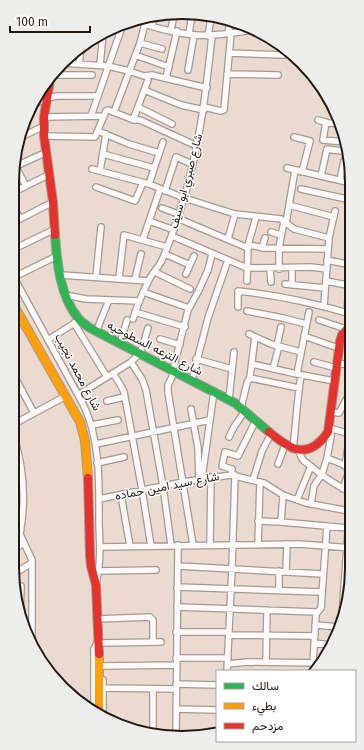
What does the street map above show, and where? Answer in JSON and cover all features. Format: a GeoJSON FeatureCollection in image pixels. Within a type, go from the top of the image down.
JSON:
{"type":"FeatureCollection","features":[{"type":"Feature","properties":{"kind":"street"},"geometry":{"type":"LineString","coordinates":[[166,78],[174,31],[174,19]]}},
{"type":"Feature","properties":{"kind":"street"},"geometry":{"type":"LineString","coordinates":[[188,70],[192,19]]}},
{"type":"Feature","properties":{"kind":"street"},"geometry":{"type":"LineString","coordinates":[[152,26],[153,21]]}},
{"type":"Feature","properties":{"kind":"street","name":"شارع صبري ابو سيف"},"geometry":{"type":"LineString","coordinates":[[133,319],[148,281],[165,254],[184,198],[204,109],[207,88],[211,21]]}},
{"type":"Feature","properties":{"kind":"street"},"geometry":{"type":"LineString","coordinates":[[114,112],[140,43],[145,24],[174,31],[210,36],[244,31]]}},
{"type":"Feature","properties":{"kind":"street"},"geometry":{"type":"LineString","coordinates":[[144,90],[181,105],[221,111],[224,110],[230,53],[230,27]]}},
{"type":"Feature","properties":{"kind":"street"},"geometry":{"type":"LineString","coordinates":[[91,116],[121,31]]}},
{"type":"Feature","properties":{"kind":"street"},"geometry":{"type":"LineString","coordinates":[[100,65],[102,40]]}},
{"type":"Feature","properties":{"kind":"street"},"geometry":{"type":"LineString","coordinates":[[140,43],[162,49]]}},
{"type":"Feature","properties":{"kind":"street"},"geometry":{"type":"LineString","coordinates":[[230,53],[284,55]]}},
{"type":"Feature","properties":{"kind":"street"},"geometry":{"type":"LineString","coordinates":[[79,64],[80,55]]}},
{"type":"Feature","properties":{"kind":"street"},"geometry":{"type":"LineString","coordinates":[[135,55],[169,67]]}},
{"type":"Feature","properties":{"kind":"street"},"geometry":{"type":"LineString","coordinates":[[70,64],[108,66],[144,76],[152,75],[207,88]]}},
{"type":"Feature","properties":{"kind":"street"},"geometry":{"type":"LineString","coordinates":[[227,74],[278,75]]}},
{"type":"Feature","properties":{"kind":"street"},"geometry":{"type":"LineString","coordinates":[[59,75],[92,76]]}},
{"type":"Feature","properties":{"kind":"street"},"geometry":{"type":"LineString","coordinates":[[133,120],[148,80]]}},
{"type":"Feature","properties":{"kind":"street","name":"شارع الترعه السطوحيه"},"geometry":{"type":"LineString","coordinates":[[49,88],[44,117],[44,136],[50,174],[57,256],[65,295],[74,312],[76,321],[229,400],[244,409],[271,434],[292,448]]}},
{"type":"Feature","properties":{"kind":"street"},"geometry":{"type":"LineString","coordinates":[[40,101],[57,96],[98,96]]}},
{"type":"Feature","properties":{"kind":"street"},"geometry":{"type":"LineString","coordinates":[[138,107],[172,124]]}},
{"type":"Feature","properties":{"kind":"street"},"geometry":{"type":"LineString","coordinates":[[44,136],[95,137],[107,110],[133,120],[140,120],[196,146]]}},
{"type":"Feature","properties":{"kind":"street"},"geometry":{"type":"LineString","coordinates":[[44,117],[104,116]]}},
{"type":"Feature","properties":{"kind":"street"},"geometry":{"type":"LineString","coordinates":[[318,120],[334,123]]}},
{"type":"Feature","properties":{"kind":"street"},"geometry":{"type":"LineString","coordinates":[[326,122],[322,140],[339,141]]}},
{"type":"Feature","properties":{"kind":"street"},"geometry":{"type":"LineString","coordinates":[[27,134],[44,126]]}},
{"type":"Feature","properties":{"kind":"street"},"geometry":{"type":"LineString","coordinates":[[98,131],[129,144],[159,153]]}},
{"type":"Feature","properties":{"kind":"street"},"geometry":{"type":"LineString","coordinates":[[100,171],[106,134]]}},
{"type":"Feature","properties":{"kind":"street"},"geometry":{"type":"LineString","coordinates":[[294,137],[310,141],[302,172]]}},
{"type":"Feature","properties":{"kind":"street"},"geometry":{"type":"LineString","coordinates":[[96,187],[135,201],[154,168],[163,142]]}},
{"type":"Feature","properties":{"kind":"street"},"geometry":{"type":"LineString","coordinates":[[321,176],[327,149],[342,151]]}},
{"type":"Feature","properties":{"kind":"street"},"geometry":{"type":"LineString","coordinates":[[20,164],[46,152]]}},
{"type":"Feature","properties":{"kind":"street"},"geometry":{"type":"LineString","coordinates":[[103,154],[154,168]]}},
{"type":"Feature","properties":{"kind":"street"},"geometry":{"type":"LineString","coordinates":[[143,239],[176,157],[192,164]]}},
{"type":"Feature","properties":{"kind":"street"},"geometry":{"type":"LineString","coordinates":[[340,180],[344,161]]}},
{"type":"Feature","properties":{"kind":"street"},"geometry":{"type":"LineString","coordinates":[[287,168],[345,181]]}},
{"type":"Feature","properties":{"kind":"street"},"geometry":{"type":"LineString","coordinates":[[92,169],[146,183],[184,198],[235,214],[276,218],[285,222],[294,229],[329,238]]}},
{"type":"Feature","properties":{"kind":"street"},"geometry":{"type":"LineString","coordinates":[[279,268],[279,248],[281,235],[289,205],[295,170]]}},
{"type":"Feature","properties":{"kind":"street"},"geometry":{"type":"LineString","coordinates":[[19,173],[26,186]]}},
{"type":"Feature","properties":{"kind":"street"},"geometry":{"type":"LineString","coordinates":[[19,190],[50,174]]}},
{"type":"Feature","properties":{"kind":"street"},"geometry":{"type":"LineString","coordinates":[[301,189],[345,199]]}},
{"type":"Feature","properties":{"kind":"street"},"geometry":{"type":"LineString","coordinates":[[20,219],[53,202]]}},
{"type":"Feature","properties":{"kind":"street"},"geometry":{"type":"LineString","coordinates":[[289,205],[335,214],[329,238],[324,306]]}},
{"type":"Feature","properties":{"kind":"street"},"geometry":{"type":"LineString","coordinates":[[162,208],[228,239],[248,246],[262,248],[328,249]]}},
{"type":"Feature","properties":{"kind":"street"},"geometry":{"type":"LineString","coordinates":[[228,239],[235,214]]}},
{"type":"Feature","properties":{"kind":"street"},"geometry":{"type":"LineString","coordinates":[[246,281],[248,246],[256,217]]}},
{"type":"Feature","properties":{"kind":"street"},"geometry":{"type":"LineString","coordinates":[[149,221],[174,230]]}},
{"type":"Feature","properties":{"kind":"street"},"geometry":{"type":"LineString","coordinates":[[96,277],[101,227]]}},
{"type":"Feature","properties":{"kind":"street"},"geometry":{"type":"LineString","coordinates":[[19,247],[55,230]]}},
{"type":"Feature","properties":{"kind":"street"},"geometry":{"type":"LineString","coordinates":[[271,232],[281,235]]}},
{"type":"Feature","properties":{"kind":"street"},"geometry":{"type":"LineString","coordinates":[[119,278],[123,236],[126,235],[143,239],[167,247]]}},
{"type":"Feature","properties":{"kind":"street"},"geometry":{"type":"LineString","coordinates":[[172,236],[247,268],[327,269]]}},
{"type":"Feature","properties":{"kind":"street"},"geometry":{"type":"LineString","coordinates":[[262,248],[265,238]]}},
{"type":"Feature","properties":{"kind":"street"},"geometry":{"type":"LineString","coordinates":[[135,280],[141,254]]}},
{"type":"Feature","properties":{"kind":"street"},"geometry":{"type":"LineString","coordinates":[[165,254],[190,265]]}},
{"type":"Feature","properties":{"kind":"street"},"geometry":{"type":"LineString","coordinates":[[193,545],[167,388],[174,371],[189,308],[205,278],[212,254]]}},
{"type":"Feature","properties":{"kind":"street"},"geometry":{"type":"LineString","coordinates":[[19,272],[57,256]]}},
{"type":"Feature","properties":{"kind":"street"},"geometry":{"type":"LineString","coordinates":[[186,274],[194,256]]}},
{"type":"Feature","properties":{"kind":"street"},"geometry":{"type":"LineString","coordinates":[[192,380],[196,359],[208,318],[228,260]]}},
{"type":"Feature","properties":{"kind":"street"},"geometry":{"type":"LineString","coordinates":[[327,260],[345,264]]}},
{"type":"Feature","properties":{"kind":"street"},"geometry":{"type":"LineString","coordinates":[[292,268],[292,285]]}},
{"type":"Feature","properties":{"kind":"street"},"geometry":{"type":"LineString","coordinates":[[270,269],[270,282]]}},
{"type":"Feature","properties":{"kind":"street"},"geometry":{"type":"LineString","coordinates":[[155,272],[190,289]]}},
{"type":"Feature","properties":{"kind":"street"},"geometry":{"type":"LineString","coordinates":[[60,275],[148,281]]}},
{"type":"Feature","properties":{"kind":"street"},"geometry":{"type":"LineString","coordinates":[[326,281],[345,285]]}},
{"type":"Feature","properties":{"kind":"street"},"geometry":{"type":"LineString","coordinates":[[285,284],[325,288]]}},
{"type":"Feature","properties":{"kind":"street","name":"شارع محمد نجيب"},"geometry":{"type":"LineString","coordinates":[[19,286],[88,413],[96,444],[98,463],[100,547],[99,571],[96,585],[99,708]]}},
{"type":"Feature","properties":{"kind":"street"},"geometry":{"type":"LineString","coordinates":[[238,307],[238,291],[269,294],[345,312]]}},
{"type":"Feature","properties":{"kind":"street"},"geometry":{"type":"LineString","coordinates":[[143,292],[189,308]]}},
{"type":"Feature","properties":{"kind":"street"},"geometry":{"type":"LineString","coordinates":[[65,295],[86,299],[139,301]]}},
{"type":"Feature","properties":{"kind":"street"},"geometry":{"type":"LineString","coordinates":[[96,332],[109,300]]}},
{"type":"Feature","properties":{"kind":"street"},"geometry":{"type":"LineString","coordinates":[[247,311],[306,324]]}},
{"type":"Feature","properties":{"kind":"street"},"geometry":{"type":"LineString","coordinates":[[135,312],[184,327]]}},
{"type":"Feature","properties":{"kind":"street"},"geometry":{"type":"LineString","coordinates":[[278,464],[292,448],[299,388],[301,352],[309,312]]}},
{"type":"Feature","properties":{"kind":"street","name":"شارع محمد نجيب"},"geometry":{"type":"LineString","coordinates":[[19,315],[66,396],[80,422],[83,431],[87,457],[90,556],[96,585]]}},
{"type":"Feature","properties":{"kind":"street"},"geometry":{"type":"LineString","coordinates":[[120,344],[127,320]]}},
{"type":"Feature","properties":{"kind":"street"},"geometry":{"type":"LineString","coordinates":[[319,320],[345,325]]}},
{"type":"Feature","properties":{"kind":"street"},"geometry":{"type":"LineString","coordinates":[[48,340],[76,321],[107,377]]}},
{"type":"Feature","properties":{"kind":"street"},"geometry":{"type":"LineString","coordinates":[[273,369],[281,327]]}},
{"type":"Feature","properties":{"kind":"street"},"geometry":{"type":"LineString","coordinates":[[78,395],[131,362],[140,354],[148,328]]}},
{"type":"Feature","properties":{"kind":"street"},"geometry":{"type":"LineString","coordinates":[[311,504],[314,485],[322,474],[327,458],[331,436],[331,412],[338,348],[345,333]]}},
{"type":"Feature","properties":{"kind":"street"},"geometry":{"type":"LineString","coordinates":[[249,334],[278,346],[301,352]]}},
{"type":"Feature","properties":{"kind":"street"},"geometry":{"type":"LineString","coordinates":[[304,336],[338,348]]}},
{"type":"Feature","properties":{"kind":"street"},"geometry":{"type":"LineString","coordinates":[[229,437],[244,409],[246,383],[250,378],[255,337]]}},
{"type":"Feature","properties":{"kind":"street"},"geometry":{"type":"LineString","coordinates":[[160,339],[180,345]]}},
{"type":"Feature","properties":{"kind":"street"},"geometry":{"type":"LineString","coordinates":[[229,400],[234,352]]}},
{"type":"Feature","properties":{"kind":"street"},"geometry":{"type":"LineString","coordinates":[[45,360],[55,354]]}},
{"type":"Feature","properties":{"kind":"street"},"geometry":{"type":"LineString","coordinates":[[196,359],[232,370]]}},
{"type":"Feature","properties":{"kind":"street"},"geometry":{"type":"LineString","coordinates":[[131,362],[144,385],[163,486],[171,545]]}},
{"type":"Feature","properties":{"kind":"street"},"geometry":{"type":"LineString","coordinates":[[314,362],[345,365]]}},
{"type":"Feature","properties":{"kind":"street"},"geometry":{"type":"LineString","coordinates":[[252,364],[299,375],[334,381]]}},
{"type":"Feature","properties":{"kind":"street"},"geometry":{"type":"LineString","coordinates":[[113,373],[121,386],[124,397],[151,546]]}},
{"type":"Feature","properties":{"kind":"street"},"geometry":{"type":"LineString","coordinates":[[250,378],[299,388]]}},
{"type":"Feature","properties":{"kind":"street"},"geometry":{"type":"LineString","coordinates":[[19,385],[34,413]]}},
{"type":"Feature","properties":{"kind":"street"},"geometry":{"type":"LineString","coordinates":[[200,478],[214,392]]}},
{"type":"Feature","properties":{"kind":"street"},"geometry":{"type":"LineString","coordinates":[[19,421],[66,396]]}},
{"type":"Feature","properties":{"kind":"street"},"geometry":{"type":"LineString","coordinates":[[107,401],[124,397]]}},
{"type":"Feature","properties":{"kind":"street"},"geometry":{"type":"LineString","coordinates":[[331,412],[339,413],[345,402]]}},
{"type":"Feature","properties":{"kind":"street"},"geometry":{"type":"LineString","coordinates":[[191,409],[199,455],[200,478]]}},
{"type":"Feature","properties":{"kind":"street"},"geometry":{"type":"LineString","coordinates":[[92,425],[118,420]]}},
{"type":"Feature","properties":{"kind":"street"},"geometry":{"type":"LineString","coordinates":[[96,444],[210,420]]}},
{"type":"Feature","properties":{"kind":"street"},"geometry":{"type":"LineString","coordinates":[[227,670],[233,545],[233,475],[232,469],[222,466],[226,452],[238,456],[256,420]]}},
{"type":"Feature","properties":{"kind":"street"},"geometry":{"type":"LineString","coordinates":[[292,448],[306,450],[316,446],[325,439],[330,429]]}},
{"type":"Feature","properties":{"kind":"street"},"geometry":{"type":"LineString","coordinates":[[330,429],[345,433]]}},
{"type":"Feature","properties":{"kind":"street"},"geometry":{"type":"LineString","coordinates":[[253,480],[262,451],[271,434]]}},
{"type":"Feature","properties":{"kind":"street"},"geometry":{"type":"LineString","coordinates":[[292,448],[302,459],[344,489],[345,485]]}},
{"type":"Feature","properties":{"kind":"street"},"geometry":{"type":"LineString","coordinates":[[98,463],[124,457]]}},
{"type":"Feature","properties":{"kind":"street"},"geometry":{"type":"LineString","coordinates":[[327,458],[345,465]]}},
{"type":"Feature","properties":{"kind":"street"},"geometry":{"type":"LineString","coordinates":[[19,461],[23,488],[23,511],[20,535],[32,562],[32,632]]}},
{"type":"Feature","properties":{"kind":"street"},"geometry":{"type":"LineString","coordinates":[[297,500],[311,466]]}},
{"type":"Feature","properties":{"kind":"street","name":"شارع سيد امين حماده"},"geometry":{"type":"LineString","coordinates":[[99,499],[200,478],[233,475],[260,482],[283,495],[297,500],[311,504],[345,509]]}},
{"type":"Feature","properties":{"kind":"street"},"geometry":{"type":"LineString","coordinates":[[88,476],[98,476]]}},
{"type":"Feature","properties":{"kind":"street"},"geometry":{"type":"LineString","coordinates":[[210,544],[211,477]]}},
{"type":"Feature","properties":{"kind":"street"},"geometry":{"type":"LineString","coordinates":[[258,545],[260,482]]}},
{"type":"Feature","properties":{"kind":"street"},"geometry":{"type":"LineString","coordinates":[[121,495],[130,546]]}},
{"type":"Feature","properties":{"kind":"street"},"geometry":{"type":"LineString","coordinates":[[281,522],[283,495]]}},
{"type":"Feature","properties":{"kind":"street"},"geometry":{"type":"LineString","coordinates":[[258,521],[345,528]]}},
{"type":"Feature","properties":{"kind":"street"},"geometry":{"type":"LineString","coordinates":[[316,661],[314,643],[315,625],[317,612],[320,609],[324,545],[327,526]]}},
{"type":"Feature","properties":{"kind":"street"},"geometry":{"type":"LineString","coordinates":[[19,546],[24,543]]}},
{"type":"Feature","properties":{"kind":"street"},"geometry":{"type":"LineString","coordinates":[[100,547],[210,544],[287,544],[324,545],[345,548]]}},
{"type":"Feature","properties":{"kind":"street"},"geometry":{"type":"LineString","coordinates":[[286,572],[287,544]]}},
{"type":"Feature","properties":{"kind":"street"},"geometry":{"type":"LineString","coordinates":[[176,731],[178,545]]}},
{"type":"Feature","properties":{"kind":"street"},"geometry":{"type":"LineString","coordinates":[[19,570],[32,562]]}},
{"type":"Feature","properties":{"kind":"street"},"geometry":{"type":"LineString","coordinates":[[178,566],[322,574]]}},
{"type":"Feature","properties":{"kind":"street"},"geometry":{"type":"LineString","coordinates":[[99,571],[156,570]]}},
{"type":"Feature","properties":{"kind":"street"},"geometry":{"type":"LineString","coordinates":[[279,572],[279,590]]}},
{"type":"Feature","properties":{"kind":"street"},"geometry":{"type":"LineString","coordinates":[[20,590],[21,586]]}},
{"type":"Feature","properties":{"kind":"street"},"geometry":{"type":"LineString","coordinates":[[177,587],[321,592]]}},
{"type":"Feature","properties":{"kind":"street"},"geometry":{"type":"LineString","coordinates":[[177,607],[317,612]]}},
{"type":"Feature","properties":{"kind":"street"},"geometry":{"type":"LineString","coordinates":[[266,662],[265,635],[267,610]]}},
{"type":"Feature","properties":{"kind":"street"},"geometry":{"type":"LineString","coordinates":[[97,619],[150,617],[153,620],[153,642]]}},
{"type":"Feature","properties":{"kind":"street"},"geometry":{"type":"LineString","coordinates":[[315,625],[334,627]]}},
{"type":"Feature","properties":{"kind":"street"},"geometry":{"type":"LineString","coordinates":[[176,632],[315,636]]}},
{"type":"Feature","properties":{"kind":"street"},"geometry":{"type":"LineString","coordinates":[[94,706],[94,649],[96,645],[98,647],[161,642]]}},
{"type":"Feature","properties":{"kind":"street"},"geometry":{"type":"LineString","coordinates":[[314,643],[326,644]]}},
{"type":"Feature","properties":{"kind":"street"},"geometry":{"type":"LineString","coordinates":[[98,647],[102,648],[103,710]]}},
{"type":"Feature","properties":{"kind":"street"},"geometry":{"type":"LineString","coordinates":[[176,658],[247,662],[315,663]]}},
{"type":"Feature","properties":{"kind":"street"},"geometry":{"type":"LineString","coordinates":[[103,666],[176,665]]}},
{"type":"Feature","properties":{"kind":"street"},"geometry":{"type":"LineString","coordinates":[[103,688],[153,689],[216,684]]}},
{"type":"Feature","properties":{"kind":"street"},"geometry":{"type":"LineString","coordinates":[[153,689],[153,729]]}},
{"type":"Feature","properties":{"kind":"street"},"geometry":{"type":"LineString","coordinates":[[176,709],[216,710]]}},
{"type":"Feature","properties":{"kind":"traffic: fast"},"geometry":{"type":"LineString","coordinates":[[55,235],[58,268],[63,289],[72,309],[81,321],[90,328],[235,403],[269,432]]}},
{"type":"Feature","properties":{"kind":"traffic: slow"},"geometry":{"type":"LineString","coordinates":[[19,314],[80,422],[85,441],[88,478]]}},
{"type":"Feature","properties":{"kind":"traffic: slow"},"geometry":{"type":"LineString","coordinates":[[99,654],[99,708]]}},
{"type":"Feature","properties":{"kind":"traffic: jam"},"geometry":{"type":"LineString","coordinates":[[49,88],[44,117],[44,136],[53,202],[55,235]]}},
{"type":"Feature","properties":{"kind":"traffic: jam"},"geometry":{"type":"LineString","coordinates":[[269,432],[285,444],[299,450],[313,447],[321,441],[328,432],[340,341],[345,331]]}},
{"type":"Feature","properties":{"kind":"traffic: jam"},"geometry":{"type":"LineString","coordinates":[[88,478],[90,556],[96,585],[99,654]]}}]}
